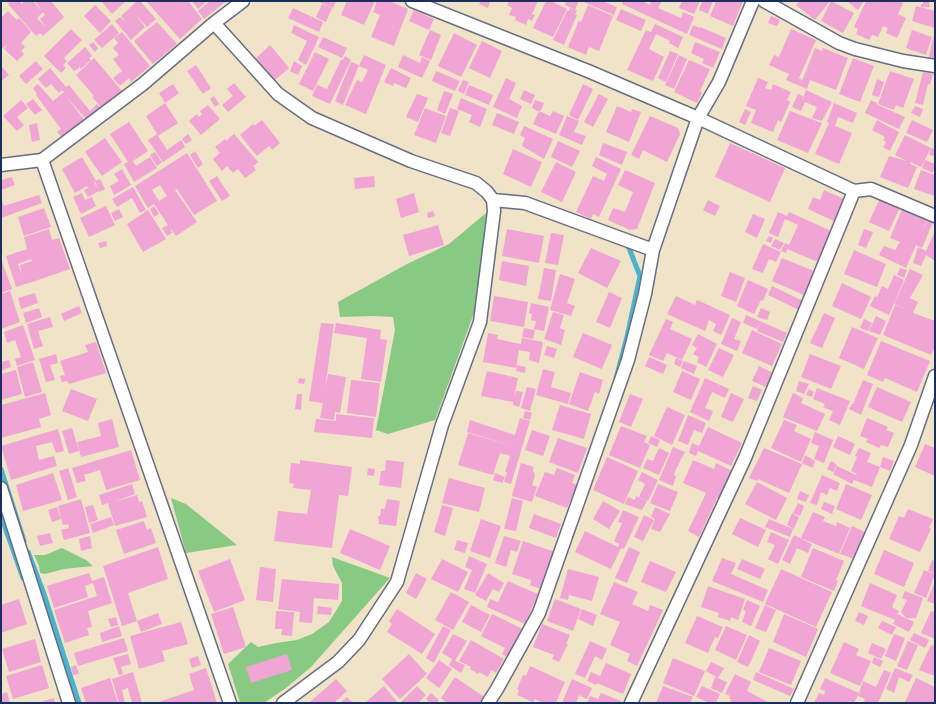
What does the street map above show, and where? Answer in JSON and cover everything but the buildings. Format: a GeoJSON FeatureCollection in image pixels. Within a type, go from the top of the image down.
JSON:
{"type":"FeatureCollection","features":[{"type":"Feature","properties":{"kind":"street"},"geometry":{"type":"LineString","coordinates":[[1,165],[42,160],[143,84],[214,23],[243,1]]}},
{"type":"Feature","properties":{"kind":"street"},"geometry":{"type":"LineString","coordinates":[[412,1],[588,71],[698,118],[854,191],[871,189],[935,216]]}},
{"type":"Feature","properties":{"kind":"street"},"geometry":{"type":"LineString","coordinates":[[488,703],[539,613],[628,360],[645,294],[653,250],[698,118],[719,82],[753,1]]}},
{"type":"Feature","properties":{"kind":"street"},"geometry":{"type":"LineString","coordinates":[[764,1],[847,46],[903,62],[935,66]]}},
{"type":"Feature","properties":{"kind":"street"},"geometry":{"type":"LineString","coordinates":[[214,23],[278,94],[312,118],[411,161],[476,183],[494,200],[480,322],[442,424],[397,582],[359,640],[338,662],[283,703]]}},
{"type":"Feature","properties":{"kind":"street"},"geometry":{"type":"LineString","coordinates":[[42,160],[230,703]]}},
{"type":"Feature","properties":{"kind":"street"},"geometry":{"type":"LineString","coordinates":[[631,703],[745,458],[854,191]]}},
{"type":"Feature","properties":{"kind":"street"},"geometry":{"type":"LineString","coordinates":[[494,200],[525,203],[653,250]]}},
{"type":"Feature","properties":{"kind":"street"},"geometry":{"type":"LineString","coordinates":[[796,703],[911,445],[935,376]]}},
{"type":"Feature","properties":{"kind":"street"},"geometry":{"type":"LineString","coordinates":[[1,488],[69,703]]}},
{"type":"Feature","properties":{"kind":"green space"},"geometry":{"type":"Polygon","coordinates":[[[486,213],[478,302],[435,420],[388,434],[376,430],[395,330],[393,317],[340,317],[338,302],[407,264],[449,244],[486,213]]]}},
{"type":"Feature","properties":{"kind":"green space"},"geometry":{"type":"Polygon","coordinates":[[[171,498],[186,504],[237,545],[186,553],[171,498]]]}},
{"type":"Feature","properties":{"kind":"green space"},"geometry":{"type":"Polygon","coordinates":[[[62,548],[86,560],[93,566],[64,569],[45,574],[40,573],[34,555],[45,555],[62,548]]]}},
{"type":"Feature","properties":{"kind":"green space"},"geometry":{"type":"Polygon","coordinates":[[[332,557],[390,578],[311,667],[286,688],[264,703],[240,703],[228,664],[251,642],[258,647],[297,640],[312,634],[329,622],[342,601],[342,583],[333,566],[332,557]]]}},
{"type":"Feature","properties":{"kind":"waterway"},"geometry":{"type":"LineString","coordinates":[[616,379],[640,276],[627,243]]}},
{"type":"Feature","properties":{"kind":"waterway"},"geometry":{"type":"LineString","coordinates":[[1,469],[24,541]]}},
{"type":"Feature","properties":{"kind":"waterway"},"geometry":{"type":"LineString","coordinates":[[1,516],[23,578]]}},
{"type":"Feature","properties":{"kind":"waterway"},"geometry":{"type":"LineString","coordinates":[[28,552],[44,594],[79,703]]}}]}
